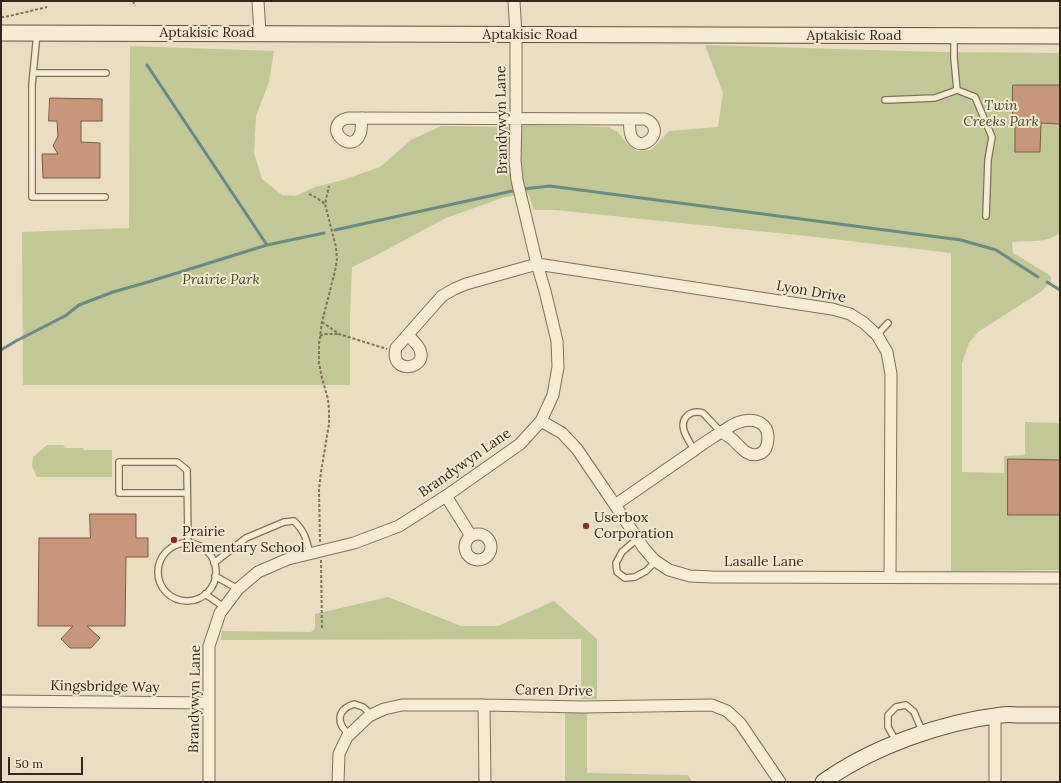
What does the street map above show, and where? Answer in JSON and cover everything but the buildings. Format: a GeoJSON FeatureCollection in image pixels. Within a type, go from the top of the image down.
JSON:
{"type":"FeatureCollection","features":[{"type":"Feature","properties":{"kind":"main road","name":"Aptakisic Road"},"geometry":{"type":"LineString","coordinates":[[1,33],[1060,36]]}},
{"type":"Feature","properties":{"kind":"main road"},"geometry":{"type":"LineString","coordinates":[[823,782],[839,771],[873,752],[923,733],[965,721],[1003,715],[1060,715]]}},
{"type":"Feature","properties":{"kind":"street"},"geometry":{"type":"LineString","coordinates":[[258,1],[260,33]]}},
{"type":"Feature","properties":{"kind":"street","name":"Brandywyn Lane"},"geometry":{"type":"LineString","coordinates":[[209,782],[209,646],[220,613],[238,589],[258,572],[288,559],[354,543],[399,526],[446,496],[520,444],[541,421],[553,396],[558,367],[557,341],[517,180],[515,160],[516,35],[514,1]]}},
{"type":"Feature","properties":{"kind":"street"},"geometry":{"type":"LineString","coordinates":[[362,118],[629,119]]}},
{"type":"Feature","properties":{"kind":"street"},"geometry":{"type":"LineString","coordinates":[[408,336],[420,349],[421,353],[419,362],[416,365],[403,366],[397,360],[396,348],[442,296],[466,284],[537,264]]}},
{"type":"Feature","properties":{"kind":"street","name":"Lyon Drive"},"geometry":{"type":"LineString","coordinates":[[537,264],[832,309],[850,314],[864,323],[877,335],[887,352],[891,374],[890,577]]}},
{"type":"Feature","properties":{"kind":"street","name":"Lasalle Lane"},"geometry":{"type":"LineString","coordinates":[[541,421],[562,433],[577,449],[643,547],[656,561],[669,570],[690,576],[712,577],[1060,578]]}},
{"type":"Feature","properties":{"kind":"street"},"geometry":{"type":"LineString","coordinates":[[615,505],[721,432]]}},
{"type":"Feature","properties":{"kind":"street"},"geometry":{"type":"LineString","coordinates":[[446,496],[471,536]]}},
{"type":"Feature","properties":{"kind":"street","name":"Kingsbridge Way"},"geometry":{"type":"LineString","coordinates":[[1,701],[209,703]]}},
{"type":"Feature","properties":{"kind":"street","name":"Caren Drive"},"geometry":{"type":"LineString","coordinates":[[338,782],[339,754],[347,737],[372,715],[384,709],[402,705],[583,707],[712,705],[727,711],[740,723],[780,782]]}},
{"type":"Feature","properties":{"kind":"street"},"geometry":{"type":"LineString","coordinates":[[484,705],[485,782]]}},
{"type":"Feature","properties":{"kind":"street"},"geometry":{"type":"LineString","coordinates":[[995,716],[995,782]]}},
{"type":"Feature","properties":{"kind":"lane"},"geometry":{"type":"LineString","coordinates":[[37,33],[32,85],[32,197],[105,197]]}},
{"type":"Feature","properties":{"kind":"lane"},"geometry":{"type":"LineString","coordinates":[[954,36],[954,58],[957,90]]}},
{"type":"Feature","properties":{"kind":"lane"},"geometry":{"type":"LineString","coordinates":[[33,73],[106,73]]}},
{"type":"Feature","properties":{"kind":"lane"},"geometry":{"type":"LineString","coordinates":[[885,100],[935,98],[957,90],[975,97],[992,137],[988,160],[986,216]]}},
{"type":"Feature","properties":{"kind":"lane"},"geometry":{"type":"LineString","coordinates":[[877,335],[888,323]]}},
{"type":"Feature","properties":{"kind":"lane"},"geometry":{"type":"LineString","coordinates":[[694,450],[683,428],[684,419],[689,414],[694,412],[703,413],[721,432]]}},
{"type":"Feature","properties":{"kind":"lane"},"geometry":{"type":"LineString","coordinates":[[187,493],[119,493],[119,462],[177,462],[187,470],[188,544]]}},
{"type":"Feature","properties":{"kind":"lane"},"geometry":{"type":"LineString","coordinates":[[214,563],[246,538],[284,522],[294,521],[301,528],[315,552]]}},
{"type":"Feature","properties":{"kind":"lane"},"geometry":{"type":"LineString","coordinates":[[637,539],[622,552],[616,563],[617,572],[625,578],[636,577],[646,571],[656,561]]}},
{"type":"Feature","properties":{"kind":"lane"},"geometry":{"type":"LineString","coordinates":[[179,545],[197,545],[210,556],[214,563],[216,570],[214,583],[205,594],[197,599],[188,601],[179,600],[164,590],[160,581],[158,572],[164,555],[171,548],[179,545]]}},
{"type":"Feature","properties":{"kind":"lane"},"geometry":{"type":"LineString","coordinates":[[215,576],[238,589]]}},
{"type":"Feature","properties":{"kind":"lane"},"geometry":{"type":"LineString","coordinates":[[205,594],[224,607]]}},
{"type":"Feature","properties":{"kind":"lane"},"geometry":{"type":"LineString","coordinates":[[350,734],[344,730],[340,723],[340,714],[346,706],[354,704],[363,707],[372,715]]}},
{"type":"Feature","properties":{"kind":"lane"},"geometry":{"type":"LineString","coordinates":[[896,743],[888,727],[888,715],[896,707],[906,704],[914,712],[923,733]]}},
{"type":"Feature","properties":{"kind":"path"},"geometry":{"type":"LineString","coordinates":[[133,1],[135,6]]}},
{"type":"Feature","properties":{"kind":"path"},"geometry":{"type":"LineString","coordinates":[[1,17],[47,7]]}},
{"type":"Feature","properties":{"kind":"path"},"geometry":{"type":"LineString","coordinates":[[322,629],[315,552],[319,490],[329,424],[329,411],[328,399],[319,363],[320,336],[337,258],[336,247],[325,204],[329,186]]}},
{"type":"Feature","properties":{"kind":"path"},"geometry":{"type":"LineString","coordinates":[[309,194],[325,204]]}},
{"type":"Feature","properties":{"kind":"path"},"geometry":{"type":"LineString","coordinates":[[322,322],[339,334],[396,352]]}},
{"type":"Feature","properties":{"kind":"path"},"geometry":{"type":"LineString","coordinates":[[320,336],[324,334],[339,334]]}},
{"type":"Feature","properties":{"kind":"green space","name":"Prairie Park"},"geometry":{"type":"Polygon","coordinates":[[[705,45],[937,52],[1060,53],[1060,233],[1049,239],[1012,242],[1013,253],[1048,274],[1051,277],[1051,281],[1042,291],[978,332],[969,343],[962,363],[962,472],[1004,473],[1004,456],[1025,455],[1025,422],[1060,423],[1060,570],[951,571],[951,253],[816,237],[555,210],[534,210],[528,193],[502,198],[446,218],[352,267],[350,314],[350,385],[23,385],[22,232],[129,228],[130,46],[274,51],[269,82],[256,116],[254,153],[262,179],[282,195],[295,196],[315,187],[343,180],[380,167],[411,140],[441,126],[503,127],[531,125],[608,127],[618,132],[627,144],[637,151],[651,150],[669,131],[718,127],[723,93],[705,45]]]}},
{"type":"Feature","properties":{"kind":"green space"},"geometry":{"type":"Polygon","coordinates":[[[47,445],[63,445],[65,448],[83,448],[84,450],[112,450],[112,477],[37,477],[32,466],[33,457],[47,445]]]}},
{"type":"Feature","properties":{"kind":"green space"},"geometry":{"type":"Polygon","coordinates":[[[388,597],[461,626],[498,626],[554,601],[597,639],[597,699],[581,699],[581,639],[221,640],[222,631],[310,632],[315,628],[315,614],[388,597]]]}},
{"type":"Feature","properties":{"kind":"green space"},"geometry":{"type":"Polygon","coordinates":[[[565,711],[587,711],[587,773],[688,775],[692,782],[565,782],[565,711]]]}},
{"type":"Feature","properties":{"kind":"waterway"},"geometry":{"type":"LineString","coordinates":[[147,65],[267,245]]}},
{"type":"Feature","properties":{"kind":"waterway"},"geometry":{"type":"LineString","coordinates":[[523,189],[550,186],[961,240],[996,250],[1038,277]]}},
{"type":"Feature","properties":{"kind":"waterway"},"geometry":{"type":"LineString","coordinates":[[335,230],[517,190]]}},
{"type":"Feature","properties":{"kind":"waterway"},"geometry":{"type":"LineString","coordinates":[[1,350],[65,316],[79,305],[113,292],[267,245],[324,233]]}},
{"type":"Feature","properties":{"kind":"waterway"},"geometry":{"type":"LineString","coordinates":[[1047,282],[1060,290]]}},
{"type":"Feature","properties":{"kind":"place","name":"Userbox Corporation"},"geometry":{"type":"Point","coordinates":[586,526]}},
{"type":"Feature","properties":{"kind":"place","name":"Prairie Elementary School"},"geometry":{"type":"Point","coordinates":[174,540]}},
{"type":"Feature","properties":{"kind":"park label","name":"Twin Creeks Park"},"geometry":{"type":"Point","coordinates":[1001,114]}}]}
